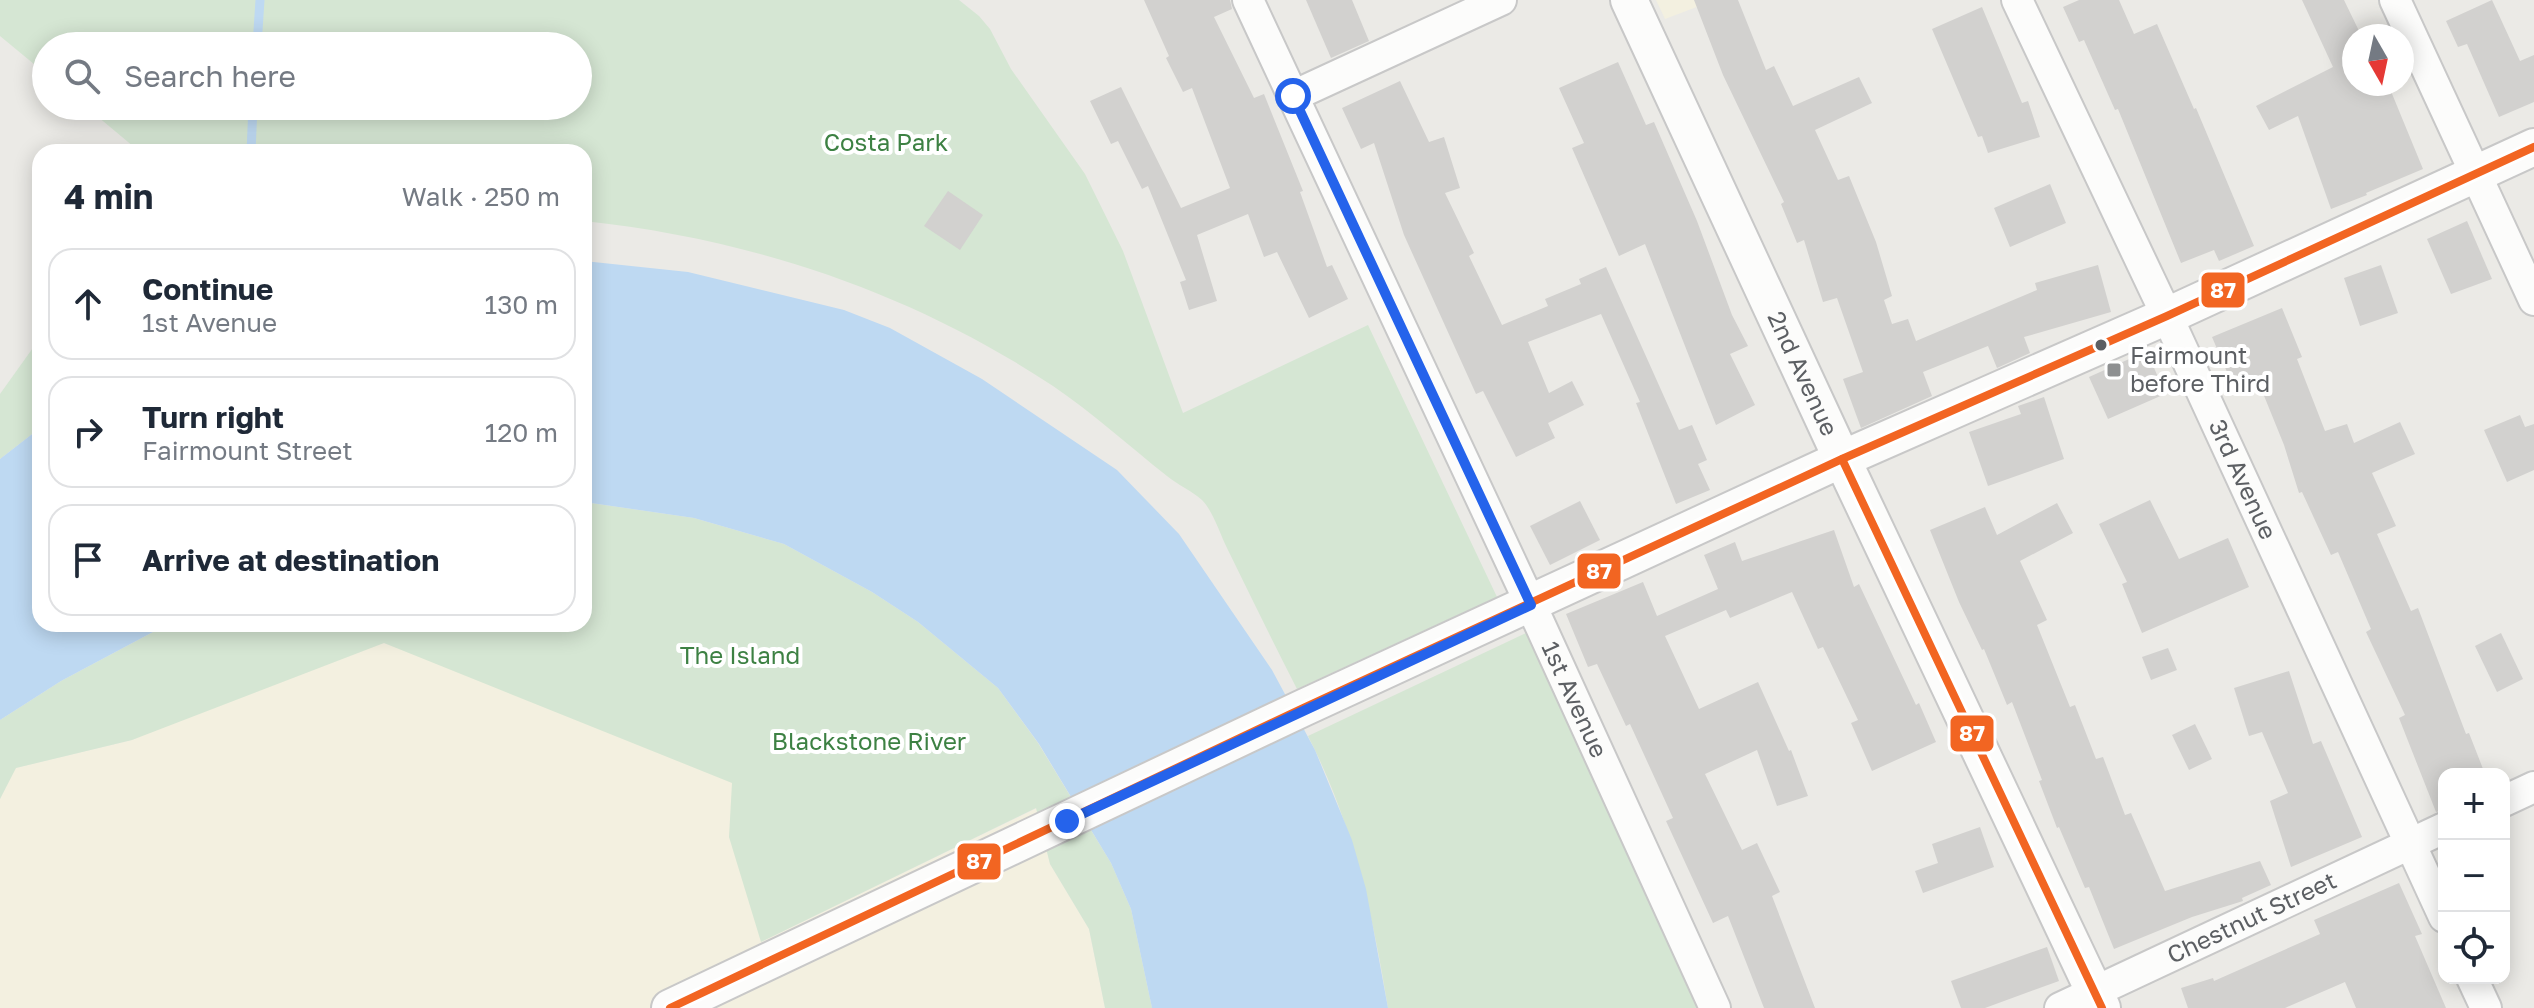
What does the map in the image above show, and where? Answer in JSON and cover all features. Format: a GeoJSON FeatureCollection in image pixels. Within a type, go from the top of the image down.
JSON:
{"type":"FeatureCollection","features":[{"type":"Feature","properties":{"kind":"street","name":"1st Avenue"},"geometry":{"type":"LineString","coordinates":[[1248,0],[1531,605],[1715,1008]]}},
{"type":"Feature","properties":{"kind":"street"},"geometry":{"type":"LineString","coordinates":[[1293,96],[1501,0]]}},
{"type":"Feature","properties":{"kind":"street","name":"2nd Avenue"},"geometry":{"type":"LineString","coordinates":[[1629,0],[2098,1000]]}},
{"type":"Feature","properties":{"kind":"street","name":"3rd Avenue"},"geometry":{"type":"LineString","coordinates":[[2017,0],[2167,316],[2442,912]]}},
{"type":"Feature","properties":{"kind":"street"},"geometry":{"type":"LineString","coordinates":[[2395,0],[2534,300]]}},
{"type":"Feature","properties":{"kind":"street"},"geometry":{"type":"LineString","coordinates":[[670,1008],[1303,708],[1842,459],[2167,316],[2534,147]]}},
{"type":"Feature","properties":{"kind":"street"},"geometry":{"type":"LineString","coordinates":[[2510,798],[2534,787]]}},
{"type":"Feature","properties":{"kind":"street","name":"Chestnut Street"},"geometry":{"type":"LineString","coordinates":[[2060,1008],[2098,1000],[2438,831]]}},
{"type":"Feature","properties":{"kind":"street"},"geometry":{"type":"LineString","coordinates":[[2475,984],[2486,1008]]}},
{"type":"Feature","properties":{"kind":"shaded area"},"geometry":{"type":"Polygon","coordinates":[[[1656,0],[1715,0],[1665,19],[1656,0]]]}},
{"type":"Feature","properties":{"kind":"shaded area"},"geometry":{"type":"Polygon","coordinates":[[[384,643],[733,770],[761,942],[1037,808],[1050,864],[1089,929],[1105,1008],[0,1008],[0,799],[15,768],[132,740],[251,680],[384,643]]]}},
{"type":"Feature","properties":{"kind":"green space","name":"Costa Park"},"geometry":{"type":"Polygon","coordinates":[[[0,0],[959,0],[990,29],[1011,69],[1085,174],[1123,251],[1183,413],[1368,325],[1497,597],[1297,689],[1206,505],[1097,418],[999,353],[886,297],[769,256],[647,229],[592,222],[592,144],[130,144],[102,120],[592,120],[592,32],[32,32],[32,62],[0,36],[0,0]]]}},
{"type":"Feature","properties":{"kind":"green space"},"geometry":{"type":"Polygon","coordinates":[[[32,349],[32,434],[0,459],[0,394],[32,349]]]}},
{"type":"Feature","properties":{"kind":"green space","name":"The Island"},"geometry":{"type":"Polygon","coordinates":[[[592,503],[694,518],[784,544],[872,592],[918,622],[998,688],[1038,743],[1111,863],[1131,909],[1152,1008],[1105,1008],[1089,929],[1050,864],[1036,808],[761,942],[729,837],[732,783],[384,643],[132,740],[16,768],[0,799],[0,720],[61,681],[153,632],[592,632],[592,503]]]}},
{"type":"Feature","properties":{"kind":"green space"},"geometry":{"type":"Polygon","coordinates":[[[1545,624],[1721,1008],[1388,1008],[1368,903],[1349,835],[1308,736],[1545,624]]]}},
{"type":"Feature","properties":{"kind":"water"},"geometry":{"type":"Polygon","coordinates":[[[592,262],[688,272],[844,310],[890,328],[982,379],[1117,470],[1179,534],[1272,670],[1315,750],[1352,840],[1366,889],[1388,1008],[1152,1008],[1131,909],[1111,863],[1039,744],[998,688],[918,622],[872,592],[784,544],[694,518],[592,503],[592,262]]]}},
{"type":"Feature","properties":{"kind":"water"},"geometry":{"type":"Polygon","coordinates":[[[32,434],[32,632],[153,632],[61,681],[0,720],[0,459],[32,434]]]}},
{"type":"Feature","properties":{"kind":"building"},"geometry":{"type":"Polygon","coordinates":[[[1144,0],[1230,0],[1232,9],[1214,17],[1254,98],[1264,94],[1303,191],[1300,192],[1327,267],[1332,265],[1348,299],[1309,318],[1277,252],[1264,257],[1248,214],[1197,235],[1217,301],[1189,310],[1180,282],[1186,280],[1148,186],[1142,189],[1118,141],[1111,144],[1090,101],[1121,87],[1181,208],[1230,188],[1192,88],[1183,92],[1144,0]]]}},
{"type":"Feature","properties":{"kind":"building"},"geometry":{"type":"Polygon","coordinates":[[[1306,0],[1352,0],[1369,41],[1331,58],[1306,0]]]}},
{"type":"Feature","properties":{"kind":"building"},"geometry":{"type":"Polygon","coordinates":[[[1694,0],[1738,0],[1766,70],[1774,66],[1793,106],[1859,77],[1872,103],[1815,130],[1838,180],[1849,176],[1876,242],[1892,296],[1884,300],[1892,324],[1908,319],[1916,341],[2037,290],[2035,283],[2098,265],[2111,312],[2024,337],[2030,353],[1997,368],[1988,346],[1923,372],[1932,396],[1861,428],[1843,379],[1863,372],[1837,298],[1823,302],[1804,240],[1797,243],[1781,204],[1784,202],[1723,75],[1694,0]]]}},
{"type":"Feature","properties":{"kind":"building"},"geometry":{"type":"Polygon","coordinates":[[[2079,0],[2119,0],[2134,34],[2157,24],[2254,246],[2219,261],[2214,250],[2181,263],[2118,109],[2115,110],[2084,40],[2079,42],[2063,7],[2079,0]]]}},
{"type":"Feature","properties":{"kind":"building"},"geometry":{"type":"Polygon","coordinates":[[[2302,0],[2344,0],[2356,24],[2342,24],[2342,96],[2393,96],[2423,169],[2331,209],[2298,116],[2269,130],[2256,106],[2333,67],[2302,0]]]}},
{"type":"Feature","properties":{"kind":"building"},"geometry":{"type":"Polygon","coordinates":[[[2492,0],[2520,61],[2534,55],[2534,102],[2499,117],[2467,44],[2458,47],[2446,21],[2492,0]]]}},
{"type":"Feature","properties":{"kind":"building"},"geometry":{"type":"Polygon","coordinates":[[[1982,7],[2022,103],[2028,101],[2040,137],[1988,153],[1982,136],[1978,137],[1932,29],[1982,7]]]}},
{"type":"Feature","properties":{"kind":"building"},"geometry":{"type":"Polygon","coordinates":[[[1618,62],[1646,125],[1654,122],[1697,221],[1732,315],[1748,346],[1730,354],[1755,405],[1716,425],[1645,244],[1619,256],[1572,148],[1584,143],[1559,88],[1618,62]]]}},
{"type":"Feature","properties":{"kind":"building"},"geometry":{"type":"Polygon","coordinates":[[[1400,81],[1429,142],[1444,137],[1460,188],[1445,193],[1474,253],[1469,256],[1502,325],[1548,306],[1545,299],[1581,284],[1579,279],[1606,267],[1679,430],[1692,425],[1707,460],[1698,464],[1710,490],[1676,504],[1636,403],[1640,402],[1601,314],[1528,342],[1549,393],[1572,381],[1584,405],[1548,423],[1555,438],[1516,457],[1483,391],[1476,394],[1404,235],[1374,143],[1361,149],[1342,108],[1400,81]]]}},
{"type":"Feature","properties":{"kind":"building"},"geometry":{"type":"Polygon","coordinates":[[[2050,184],[2066,223],[2010,247],[1994,208],[2050,184]]]}},
{"type":"Feature","properties":{"kind":"building"},"geometry":{"type":"Polygon","coordinates":[[[948,191],[983,215],[960,250],[924,226],[948,191]]]}},
{"type":"Feature","properties":{"kind":"building"},"geometry":{"type":"Polygon","coordinates":[[[2467,221],[2492,279],[2451,294],[2427,239],[2467,221]]]}},
{"type":"Feature","properties":{"kind":"building"},"geometry":{"type":"Polygon","coordinates":[[[2381,265],[2398,313],[2360,326],[2344,278],[2381,265]]]}},
{"type":"Feature","properties":{"kind":"building"},"geometry":{"type":"Polygon","coordinates":[[[2282,308],[2302,357],[2297,359],[2325,431],[2347,424],[2354,443],[2400,422],[2415,454],[2372,473],[2396,526],[2377,534],[2411,611],[2418,608],[2466,734],[2469,733],[2483,768],[2438,768],[2438,812],[2399,718],[2405,715],[2366,632],[2371,629],[2338,552],[2331,555],[2302,492],[2299,493],[2284,445],[2256,376],[2233,386],[2212,337],[2282,308]]]}},
{"type":"Feature","properties":{"kind":"building"},"geometry":{"type":"Polygon","coordinates":[[[2147,351],[2165,394],[2108,419],[2089,377],[2147,351]]]}},
{"type":"Feature","properties":{"kind":"building"},"geometry":{"type":"Polygon","coordinates":[[[2044,397],[2064,459],[1988,486],[1969,432],[2021,414],[2018,406],[2044,397]]]}},
{"type":"Feature","properties":{"kind":"building"},"geometry":{"type":"Polygon","coordinates":[[[2520,415],[2525,427],[2534,424],[2534,470],[2507,482],[2484,430],[2520,415]]]}},
{"type":"Feature","properties":{"kind":"building"},"geometry":{"type":"Polygon","coordinates":[[[2150,500],[2179,559],[2228,538],[2249,587],[2142,633],[2122,584],[2127,582],[2099,524],[2150,500]]]}},
{"type":"Feature","properties":{"kind":"building"},"geometry":{"type":"Polygon","coordinates":[[[1580,501],[1600,540],[1550,565],[1530,526],[1580,501]]]}},
{"type":"Feature","properties":{"kind":"building"},"geometry":{"type":"Polygon","coordinates":[[[2057,503],[2073,533],[2020,561],[2047,620],[2037,625],[2070,707],[2075,705],[2096,759],[2103,757],[2125,815],[2131,813],[2165,891],[2260,861],[2271,885],[2242,898],[2243,901],[2192,917],[2114,949],[2089,887],[2085,888],[2057,828],[2012,702],[2007,705],[1984,649],[1959,602],[1930,530],[1985,507],[1997,535],[2057,503]]]}},
{"type":"Feature","properties":{"kind":"building"},"geometry":{"type":"Polygon","coordinates":[[[1834,530],[1854,587],[1859,584],[1936,742],[1872,771],[1851,723],[1858,720],[1823,647],[1818,649],[1792,592],[1730,618],[1726,610],[1665,636],[1699,709],[1758,682],[1791,750],[1808,796],[1777,806],[1757,750],[1705,774],[1742,850],[1757,843],[1780,892],[1772,896],[1815,1008],[1764,1008],[1728,916],[1713,923],[1666,821],[1673,818],[1630,724],[1626,726],[1597,664],[1588,667],[1566,614],[1643,582],[1657,616],[1718,589],[1704,555],[1735,542],[1742,561],[1834,530]]]}},
{"type":"Feature","properties":{"kind":"building"},"geometry":{"type":"Polygon","coordinates":[[[2501,633],[2523,679],[2497,692],[2475,646],[2501,633]]]}},
{"type":"Feature","properties":{"kind":"building"},"geometry":{"type":"Polygon","coordinates":[[[2168,648],[2177,670],[2151,680],[2142,657],[2168,648]]]}},
{"type":"Feature","properties":{"kind":"building"},"geometry":{"type":"Polygon","coordinates":[[[2289,671],[2313,744],[2321,741],[2362,837],[2291,867],[2270,801],[2288,793],[2262,732],[2249,736],[2234,688],[2289,671]]]}},
{"type":"Feature","properties":{"kind":"building"},"geometry":{"type":"Polygon","coordinates":[[[2195,724],[2212,759],[2189,770],[2172,735],[2195,724]]]}},
{"type":"Feature","properties":{"kind":"building"},"geometry":{"type":"Polygon","coordinates":[[[1980,827],[1994,867],[1923,893],[1915,871],[1938,863],[1932,844],[1980,827]]]}},
{"type":"Feature","properties":{"kind":"building"},"geometry":{"type":"Polygon","coordinates":[[[2399,883],[2422,934],[2415,936],[2446,1008],[2356,1008],[2345,982],[2285,1008],[2188,1008],[2181,988],[2213,978],[2214,981],[2320,934],[2314,920],[2399,883]]]}},
{"type":"Feature","properties":{"kind":"building"},"geometry":{"type":"Polygon","coordinates":[[[2047,947],[2059,981],[1985,1008],[1961,1008],[1951,981],[2047,947]]]}},
{"type":"Feature","properties":{"kind":"waterway"},"geometry":{"type":"LineString","coordinates":[[258,32],[260,0]]}},
{"type":"Feature","properties":{"kind":"waterway"},"geometry":{"type":"LineString","coordinates":[[251,144],[252,120]]}},
{"type":"Feature","properties":{"kind":"transit line","name":"87"},"geometry":{"type":"LineString","coordinates":[[670,1008],[1303,708],[1842,459],[2167,316],[2534,147]]}},
{"type":"Feature","properties":{"kind":"transit line","name":"87"},"geometry":{"type":"LineString","coordinates":[[1842,459],[2102,1008]]}},
{"type":"Feature","properties":{"kind":"place","name":"Fairmount before Third"},"geometry":{"type":"Point","coordinates":[2114,370]}},
{"type":"Feature","properties":{"kind":"route"},"geometry":{"type":"LineString","coordinates":[[1067,821],[1303,708],[1531,605],[1293,96]]}},
{"type":"Feature","properties":{"kind":"park label","name":"Blackstone River"},"geometry":{"type":"Point","coordinates":[869,742]}}]}
